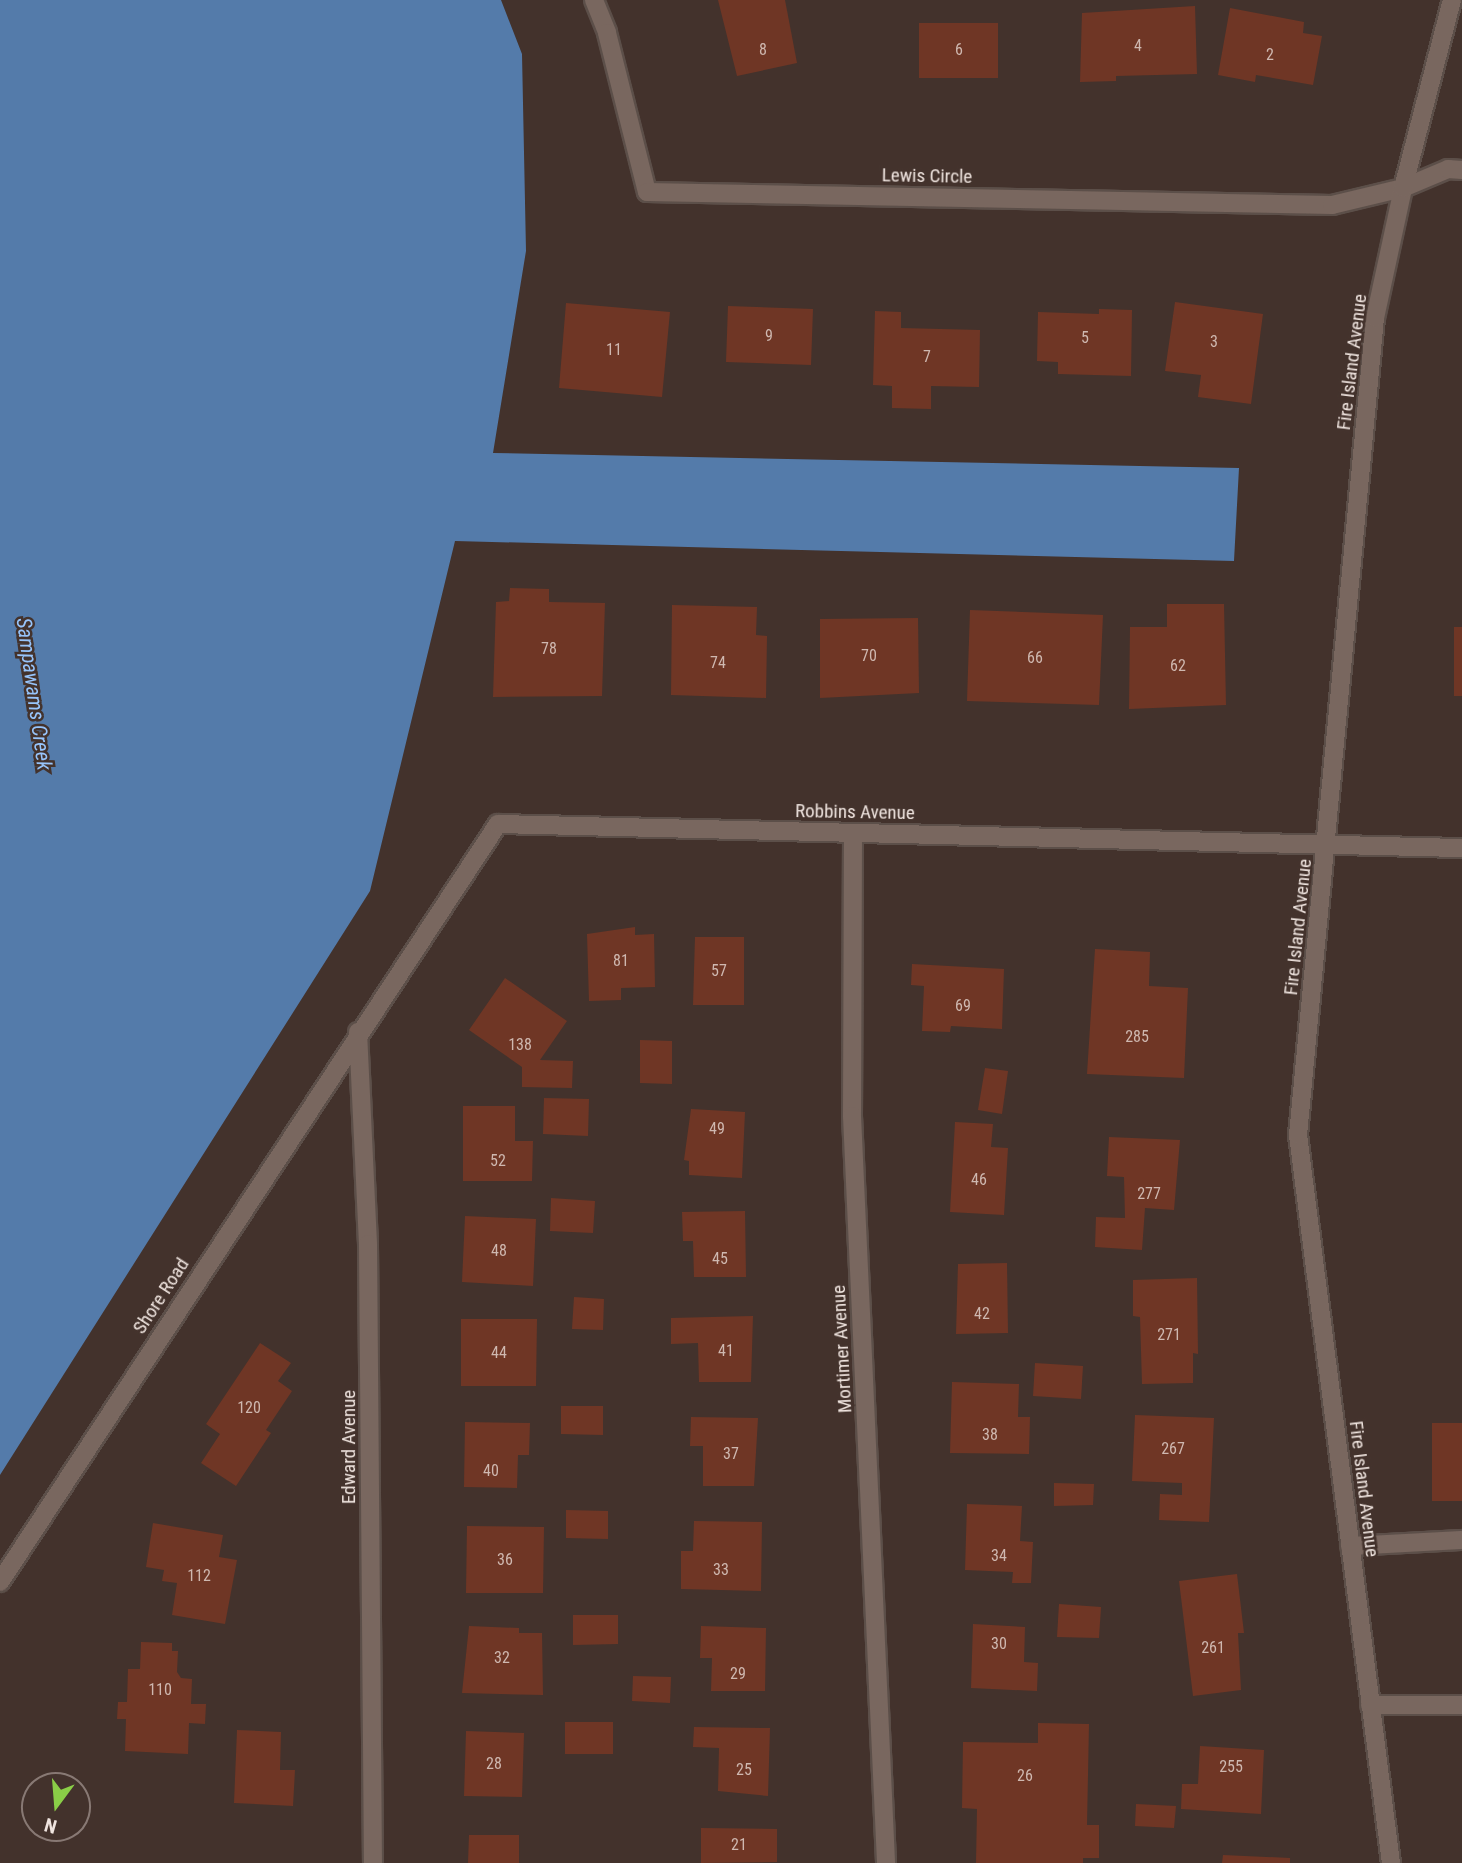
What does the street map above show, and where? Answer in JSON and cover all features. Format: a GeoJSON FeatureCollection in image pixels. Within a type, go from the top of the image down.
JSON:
{"type":"FeatureCollection","features":[{"type":"Feature","properties":{"kind":"street","name":"Lewis Circle"},"geometry":{"type":"LineString","coordinates":[[594,0],[607,33],[647,191],[1332,205],[1403,188]]}},
{"type":"Feature","properties":{"kind":"street","name":"Fire Island Avenue"},"geometry":{"type":"LineString","coordinates":[[1391,1863],[1298,1135],[1328,844],[1375,318],[1403,188],[1452,0]]}},
{"type":"Feature","properties":{"kind":"street"},"geometry":{"type":"LineString","coordinates":[[1403,188],[1448,169],[1462,170]]}},
{"type":"Feature","properties":{"kind":"street","name":"Robbins Avenue"},"geometry":{"type":"LineString","coordinates":[[358,1032],[498,824],[1462,848]]}},
{"type":"Feature","properties":{"kind":"street","name":"Mortimer Avenue"},"geometry":{"type":"LineString","coordinates":[[853,833],[852,1116],[886,1863]]}},
{"type":"Feature","properties":{"kind":"street","name":"Shore Road"},"geometry":{"type":"LineString","coordinates":[[0,1582],[358,1032]]}},
{"type":"Feature","properties":{"kind":"street","name":"Edward Avenue"},"geometry":{"type":"LineString","coordinates":[[358,1032],[368,1244],[373,1863]]}},
{"type":"Feature","properties":{"kind":"street"},"geometry":{"type":"LineString","coordinates":[[1350,1546],[1462,1540]]}},
{"type":"Feature","properties":{"kind":"street"},"geometry":{"type":"LineString","coordinates":[[1370,1704],[1462,1705]]}},
{"type":"Feature","properties":{"kind":"water","name":"Sampawams Creek"},"geometry":{"type":"Polygon","coordinates":[[[0,0],[501,0],[522,54],[526,251],[493,453],[1239,468],[1234,561],[455,541],[370,891],[0,1475],[0,0]]]}},
{"type":"Feature","properties":{"kind":"building"},"geometry":{"type":"Polygon","coordinates":[[[718,0],[785,0],[797,63],[737,76],[718,0]]]}},
{"type":"Feature","properties":{"kind":"building"},"geometry":{"type":"Polygon","coordinates":[[[1195,6],[1197,74],[1116,76],[1116,81],[1080,82],[1082,13],[1195,6]]]}},
{"type":"Feature","properties":{"kind":"building"},"geometry":{"type":"Polygon","coordinates":[[[1230,8],[1304,22],[1303,33],[1322,36],[1313,85],[1256,75],[1255,82],[1218,75],[1230,8]]]}},
{"type":"Feature","properties":{"kind":"building"},"geometry":{"type":"Polygon","coordinates":[[[919,23],[998,23],[998,78],[919,78],[919,23]]]}},
{"type":"Feature","properties":{"kind":"building"},"geometry":{"type":"Polygon","coordinates":[[[1175,302],[1263,314],[1251,404],[1198,397],[1201,375],[1165,371],[1175,302]]]}},
{"type":"Feature","properties":{"kind":"building"},"geometry":{"type":"Polygon","coordinates":[[[566,303],[670,312],[662,397],[559,388],[566,303]]]}},
{"type":"Feature","properties":{"kind":"building"},"geometry":{"type":"Polygon","coordinates":[[[728,306],[813,309],[811,365],[726,362],[728,306]]]}},
{"type":"Feature","properties":{"kind":"building"},"geometry":{"type":"Polygon","coordinates":[[[1099,309],[1132,310],[1131,376],[1058,374],[1058,362],[1037,361],[1038,312],[1099,314],[1099,309]]]}},
{"type":"Feature","properties":{"kind":"building"},"geometry":{"type":"Polygon","coordinates":[[[875,311],[901,312],[901,328],[980,330],[979,387],[931,386],[931,409],[892,408],[892,386],[873,385],[875,311]]]}},
{"type":"Feature","properties":{"kind":"building"},"geometry":{"type":"Polygon","coordinates":[[[510,588],[549,589],[549,602],[605,603],[602,696],[493,697],[496,602],[509,601],[510,588]]]}},
{"type":"Feature","properties":{"kind":"building"},"geometry":{"type":"Polygon","coordinates":[[[1167,604],[1224,604],[1226,705],[1129,709],[1130,627],[1167,627],[1167,604]]]}},
{"type":"Feature","properties":{"kind":"building"},"geometry":{"type":"Polygon","coordinates":[[[672,605],[757,607],[756,635],[767,636],[766,698],[671,695],[672,605]]]}},
{"type":"Feature","properties":{"kind":"building"},"geometry":{"type":"Polygon","coordinates":[[[970,610],[1103,615],[1099,705],[967,701],[970,610]]]}},
{"type":"Feature","properties":{"kind":"building"},"geometry":{"type":"Polygon","coordinates":[[[918,618],[919,693],[820,698],[820,619],[918,618]]]}},
{"type":"Feature","properties":{"kind":"building"},"geometry":{"type":"Polygon","coordinates":[[[1454,627],[1462,627],[1462,696],[1454,696],[1454,627]]]}},
{"type":"Feature","properties":{"kind":"building"},"geometry":{"type":"Polygon","coordinates":[[[635,927],[635,935],[654,934],[655,987],[621,988],[621,1000],[589,1001],[587,934],[635,927]]]}},
{"type":"Feature","properties":{"kind":"building"},"geometry":{"type":"Polygon","coordinates":[[[695,937],[744,937],[744,1005],[693,1005],[695,937]]]}},
{"type":"Feature","properties":{"kind":"building"},"geometry":{"type":"Polygon","coordinates":[[[1095,949],[1150,952],[1149,986],[1188,988],[1184,1078],[1087,1074],[1095,949]]]}},
{"type":"Feature","properties":{"kind":"building"},"geometry":{"type":"Polygon","coordinates":[[[912,964],[1004,969],[1002,1029],[951,1026],[950,1032],[922,1031],[924,986],[911,985],[912,964]]]}},
{"type":"Feature","properties":{"kind":"building"},"geometry":{"type":"Polygon","coordinates":[[[505,978],[567,1021],[540,1060],[573,1061],[572,1088],[522,1087],[522,1067],[469,1030],[505,978]]]}},
{"type":"Feature","properties":{"kind":"building"},"geometry":{"type":"Polygon","coordinates":[[[640,1040],[672,1041],[672,1084],[640,1083],[640,1040]]]}},
{"type":"Feature","properties":{"kind":"building"},"geometry":{"type":"Polygon","coordinates":[[[985,1068],[1008,1071],[1002,1114],[978,1110],[985,1068]]]}},
{"type":"Feature","properties":{"kind":"building"},"geometry":{"type":"Polygon","coordinates":[[[544,1098],[589,1099],[588,1136],[543,1134],[544,1098]]]}},
{"type":"Feature","properties":{"kind":"building"},"geometry":{"type":"Polygon","coordinates":[[[463,1106],[515,1106],[515,1141],[533,1141],[532,1181],[463,1181],[463,1106]]]}},
{"type":"Feature","properties":{"kind":"building"},"geometry":{"type":"Polygon","coordinates":[[[691,1109],[745,1112],[742,1178],[689,1175],[689,1161],[684,1160],[691,1109]]]}},
{"type":"Feature","properties":{"kind":"building"},"geometry":{"type":"Polygon","coordinates":[[[955,1122],[993,1124],[991,1147],[1008,1148],[1004,1215],[950,1212],[955,1122]]]}},
{"type":"Feature","properties":{"kind":"building"},"geometry":{"type":"Polygon","coordinates":[[[1109,1137],[1180,1140],[1174,1210],[1145,1208],[1142,1250],[1095,1247],[1096,1217],[1125,1218],[1124,1177],[1107,1176],[1109,1137]]]}},
{"type":"Feature","properties":{"kind":"building"},"geometry":{"type":"Polygon","coordinates":[[[551,1198],[595,1201],[593,1233],[550,1231],[551,1198]]]}},
{"type":"Feature","properties":{"kind":"building"},"geometry":{"type":"Polygon","coordinates":[[[745,1211],[746,1277],[694,1277],[693,1241],[683,1241],[682,1212],[745,1211]]]}},
{"type":"Feature","properties":{"kind":"building"},"geometry":{"type":"Polygon","coordinates":[[[465,1216],[536,1219],[533,1286],[462,1282],[465,1216]]]}},
{"type":"Feature","properties":{"kind":"building"},"geometry":{"type":"Polygon","coordinates":[[[1007,1263],[1008,1333],[956,1334],[958,1264],[1007,1263]]]}},
{"type":"Feature","properties":{"kind":"building"},"geometry":{"type":"Polygon","coordinates":[[[1197,1278],[1198,1354],[1193,1353],[1193,1383],[1142,1384],[1140,1317],[1133,1316],[1133,1280],[1197,1278]]]}},
{"type":"Feature","properties":{"kind":"building"},"geometry":{"type":"Polygon","coordinates":[[[574,1297],[604,1299],[603,1330],[572,1329],[574,1297]]]}},
{"type":"Feature","properties":{"kind":"building"},"geometry":{"type":"Polygon","coordinates":[[[753,1316],[751,1382],[699,1382],[698,1343],[671,1344],[671,1318],[753,1316]]]}},
{"type":"Feature","properties":{"kind":"building"},"geometry":{"type":"Polygon","coordinates":[[[461,1319],[537,1319],[536,1386],[461,1386],[461,1319]]]}},
{"type":"Feature","properties":{"kind":"building"},"geometry":{"type":"Polygon","coordinates":[[[260,1343],[291,1363],[278,1381],[292,1391],[266,1430],[271,1433],[236,1486],[201,1463],[220,1434],[206,1424],[260,1343]]]}},
{"type":"Feature","properties":{"kind":"building"},"geometry":{"type":"Polygon","coordinates":[[[1035,1363],[1083,1366],[1081,1399],[1033,1396],[1035,1363]]]}},
{"type":"Feature","properties":{"kind":"building"},"geometry":{"type":"Polygon","coordinates":[[[952,1382],[1019,1384],[1018,1417],[1030,1417],[1029,1454],[950,1453],[952,1382]]]}},
{"type":"Feature","properties":{"kind":"building"},"geometry":{"type":"Polygon","coordinates":[[[561,1406],[603,1406],[603,1435],[561,1434],[561,1406]]]}},
{"type":"Feature","properties":{"kind":"building"},"geometry":{"type":"Polygon","coordinates":[[[1135,1415],[1214,1418],[1209,1522],[1159,1520],[1160,1494],[1182,1495],[1182,1483],[1132,1481],[1135,1415]]]}},
{"type":"Feature","properties":{"kind":"building"},"geometry":{"type":"Polygon","coordinates":[[[691,1417],[758,1418],[754,1486],[703,1486],[703,1446],[690,1446],[691,1417]]]}},
{"type":"Feature","properties":{"kind":"building"},"geometry":{"type":"Polygon","coordinates":[[[465,1422],[530,1423],[529,1455],[518,1455],[517,1488],[464,1487],[465,1422]]]}},
{"type":"Feature","properties":{"kind":"building"},"geometry":{"type":"Polygon","coordinates":[[[1432,1423],[1462,1423],[1462,1501],[1432,1501],[1432,1423]]]}},
{"type":"Feature","properties":{"kind":"building"},"geometry":{"type":"Polygon","coordinates":[[[1054,1483],[1094,1484],[1093,1505],[1054,1506],[1054,1483]]]}},
{"type":"Feature","properties":{"kind":"building"},"geometry":{"type":"Polygon","coordinates":[[[967,1504],[1022,1506],[1020,1541],[1033,1542],[1031,1583],[1012,1583],[1013,1572],[965,1570],[967,1504]]]}},
{"type":"Feature","properties":{"kind":"building"},"geometry":{"type":"Polygon","coordinates":[[[566,1510],[608,1511],[608,1539],[566,1538],[566,1510]]]}},
{"type":"Feature","properties":{"kind":"building"},"geometry":{"type":"Polygon","coordinates":[[[694,1521],[762,1522],[761,1591],[681,1589],[681,1551],[693,1551],[694,1521]]]}},
{"type":"Feature","properties":{"kind":"building"},"geometry":{"type":"Polygon","coordinates":[[[153,1523],[223,1535],[219,1557],[237,1560],[225,1624],[172,1615],[177,1583],[162,1581],[164,1570],[146,1567],[153,1523]]]}},
{"type":"Feature","properties":{"kind":"building"},"geometry":{"type":"Polygon","coordinates":[[[467,1526],[544,1527],[543,1593],[466,1593],[467,1526]]]}},
{"type":"Feature","properties":{"kind":"building"},"geometry":{"type":"Polygon","coordinates":[[[1237,1574],[1244,1633],[1238,1633],[1241,1690],[1193,1696],[1179,1581],[1237,1574]]]}},
{"type":"Feature","properties":{"kind":"building"},"geometry":{"type":"Polygon","coordinates":[[[1059,1604],[1101,1607],[1099,1638],[1057,1637],[1059,1604]]]}},
{"type":"Feature","properties":{"kind":"building"},"geometry":{"type":"Polygon","coordinates":[[[573,1615],[618,1615],[618,1644],[573,1645],[573,1615]]]}},
{"type":"Feature","properties":{"kind":"building"},"geometry":{"type":"Polygon","coordinates":[[[973,1624],[1025,1627],[1024,1662],[1038,1663],[1037,1691],[971,1688],[973,1624]]]}},
{"type":"Feature","properties":{"kind":"building"},"geometry":{"type":"Polygon","coordinates":[[[469,1626],[519,1628],[519,1633],[542,1633],[543,1695],[462,1693],[469,1626]]]}},
{"type":"Feature","properties":{"kind":"building"},"geometry":{"type":"Polygon","coordinates":[[[701,1626],[766,1628],[765,1691],[711,1691],[712,1658],[700,1658],[701,1626]]]}},
{"type":"Feature","properties":{"kind":"building"},"geometry":{"type":"Polygon","coordinates":[[[141,1642],[172,1643],[172,1651],[178,1651],[177,1672],[181,1678],[192,1679],[191,1704],[206,1704],[205,1724],[189,1723],[188,1754],[125,1751],[126,1719],[117,1719],[118,1702],[127,1702],[128,1669],[140,1669],[141,1642]]]}},
{"type":"Feature","properties":{"kind":"building"},"geometry":{"type":"Polygon","coordinates":[[[633,1676],[671,1677],[670,1703],[632,1701],[633,1676]]]}},
{"type":"Feature","properties":{"kind":"building"},"geometry":{"type":"Polygon","coordinates":[[[565,1722],[613,1722],[613,1754],[565,1754],[565,1722]]]}},
{"type":"Feature","properties":{"kind":"building"},"geometry":{"type":"Polygon","coordinates":[[[1038,1723],[1089,1724],[1087,1825],[1099,1825],[1099,1858],[1083,1858],[1083,1863],[976,1863],[977,1809],[962,1808],[963,1742],[1038,1743],[1038,1723]]]}},
{"type":"Feature","properties":{"kind":"building"},"geometry":{"type":"Polygon","coordinates":[[[694,1727],[770,1728],[768,1796],[718,1791],[719,1748],[693,1747],[694,1727]]]}},
{"type":"Feature","properties":{"kind":"building"},"geometry":{"type":"Polygon","coordinates":[[[237,1730],[281,1732],[280,1770],[295,1770],[293,1806],[234,1803],[237,1730]]]}},
{"type":"Feature","properties":{"kind":"building"},"geometry":{"type":"Polygon","coordinates":[[[466,1731],[524,1733],[522,1797],[464,1796],[466,1731]]]}},
{"type":"Feature","properties":{"kind":"building"},"geometry":{"type":"Polygon","coordinates":[[[1200,1746],[1264,1750],[1261,1814],[1181,1809],[1182,1784],[1198,1784],[1200,1746]]]}},
{"type":"Feature","properties":{"kind":"building"},"geometry":{"type":"Polygon","coordinates":[[[1136,1804],[1176,1806],[1174,1828],[1135,1826],[1136,1804]]]}},
{"type":"Feature","properties":{"kind":"building"},"geometry":{"type":"Polygon","coordinates":[[[701,1828],[777,1829],[777,1862],[701,1863],[701,1828]]]}},
{"type":"Feature","properties":{"kind":"building"},"geometry":{"type":"Polygon","coordinates":[[[469,1835],[519,1835],[519,1863],[468,1863],[469,1835]]]}},
{"type":"Feature","properties":{"kind":"building"},"geometry":{"type":"Polygon","coordinates":[[[1223,1855],[1290,1858],[1290,1863],[1222,1863],[1223,1855]]]}}]}
